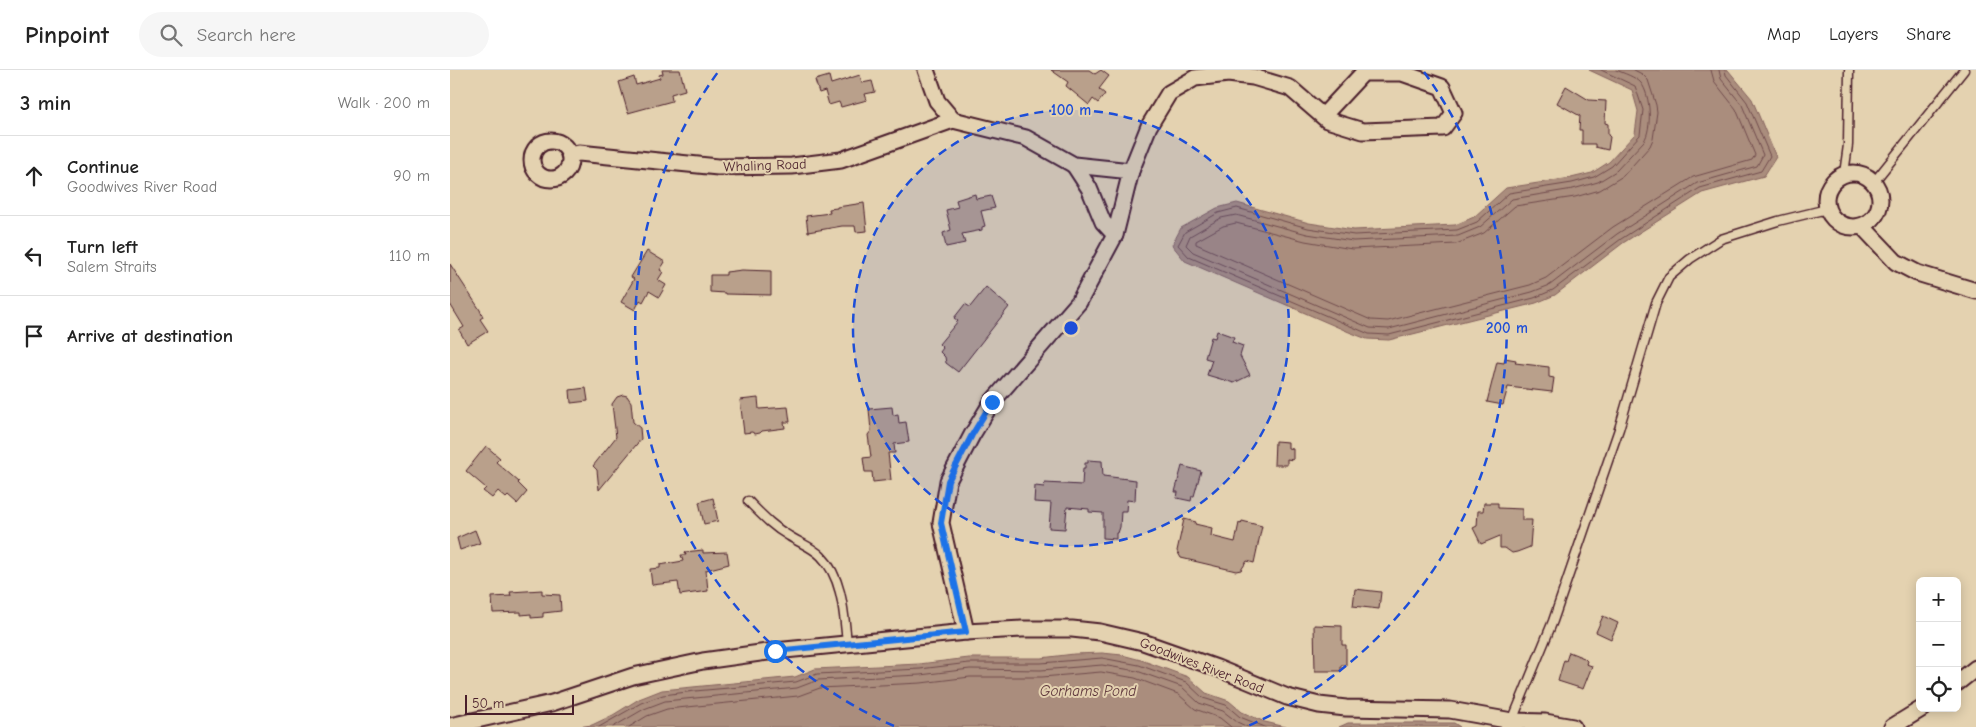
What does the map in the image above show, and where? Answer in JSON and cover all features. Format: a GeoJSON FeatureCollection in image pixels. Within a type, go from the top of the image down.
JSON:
{"type":"FeatureCollection","features":[{"type":"Feature","properties":{"kind":"street"},"geometry":{"type":"LineString","coordinates":[[926,70],[937,101],[953,120],[1026,138],[1074,165],[1131,171]]}},
{"type":"Feature","properties":{"kind":"street"},"geometry":{"type":"LineString","coordinates":[[966,632],[941,523],[948,481],[992,402],[1079,302],[1115,235],[1131,171],[1149,126],[1169,93],[1195,78],[1228,74],[1253,77],[1290,88],[1327,120],[1363,131],[1443,128],[1454,113],[1442,87],[1402,73],[1363,73],[1323,116]]}},
{"type":"Feature","properties":{"kind":"street","name":"Whaling Road"},"geometry":{"type":"LineString","coordinates":[[570,155],[579,153],[718,168],[792,166],[841,160],[953,120]]}},
{"type":"Feature","properties":{"kind":"street"},"geometry":{"type":"LineString","coordinates":[[1074,165],[1089,188],[1103,222],[1115,235]]}},
{"type":"Feature","properties":{"kind":"street"},"geometry":{"type":"LineString","coordinates":[[1855,173],[1865,176],[1874,182],[1879,191],[1879,207],[1871,221],[1862,226],[1851,227],[1841,225],[1832,218],[1827,209],[1826,198],[1828,188],[1835,179],[1844,174],[1855,173]]}},
{"type":"Feature","properties":{"kind":"street"},"geometry":{"type":"LineString","coordinates":[[1862,226],[1896,262],[1917,273],[1976,292]]}},
{"type":"Feature","properties":{"kind":"street","name":"Goodwives River Road"},"geometry":{"type":"LineString","coordinates":[[450,726],[552,703],[632,676],[703,661],[847,643],[966,632],[1072,629],[1100,632],[1143,642],[1217,668],[1287,697],[1319,706],[1450,710],[1511,724],[1545,722],[1573,727]]}},
{"type":"Feature","properties":{"kind":"street"},"geometry":{"type":"LineString","coordinates":[[1961,680],[1976,668]]}},
{"type":"Feature","properties":{"kind":"street"},"geometry":{"type":"LineString","coordinates":[[1892,727],[1916,712]]}},
{"type":"Feature","properties":{"kind":"lane"},"geometry":{"type":"LineString","coordinates":[[1844,174],[1848,144],[1849,70]]}},
{"type":"Feature","properties":{"kind":"lane"},"geometry":{"type":"LineString","coordinates":[[1874,182],[1964,70]]}},
{"type":"Feature","properties":{"kind":"lane"},"geometry":{"type":"LineString","coordinates":[[1511,724],[1553,621],[1620,430],[1656,303],[1669,277],[1690,258],[1721,239],[1778,221],[1827,209]]}},
{"type":"Feature","properties":{"kind":"lane"},"geometry":{"type":"LineString","coordinates":[[748,501],[774,526],[813,549],[828,565],[839,593],[844,613],[847,643]]}},
{"type":"Feature","properties":{"kind":"water"},"geometry":{"type":"Polygon","coordinates":[[[1589,70],[1728,70],[1752,99],[1776,157],[1764,176],[1702,193],[1623,243],[1555,295],[1536,303],[1389,340],[1367,339],[1185,261],[1172,245],[1181,228],[1217,208],[1237,203],[1309,223],[1354,230],[1455,225],[1474,217],[1506,188],[1592,173],[1609,162],[1635,134],[1638,111],[1632,90],[1589,70]]]}},
{"type":"Feature","properties":{"kind":"water","name":"Gorhams Pond"},"geometry":{"type":"Polygon","coordinates":[[[1102,653],[1122,655],[1141,660],[1188,677],[1206,693],[1229,701],[1242,712],[1265,722],[1286,727],[578,727],[592,725],[639,699],[662,690],[795,677],[815,669],[919,664],[969,658],[1041,658],[1102,653]]]}},
{"type":"Feature","properties":{"kind":"water"},"geometry":{"type":"Polygon","coordinates":[[[1348,723],[1454,723],[1460,727],[1339,727],[1348,723]]]}},
{"type":"Feature","properties":{"kind":"building"},"geometry":{"type":"Polygon","coordinates":[[[662,70],[680,70],[685,90],[671,94],[672,101],[628,113],[619,82],[634,77],[636,85],[660,78],[659,75],[663,74],[662,70]]]}},
{"type":"Feature","properties":{"kind":"building"},"geometry":{"type":"Polygon","coordinates":[[[1051,70],[1089,70],[1095,74],[1101,70],[1109,76],[1099,89],[1105,94],[1098,103],[1093,99],[1089,105],[1066,86],[1068,82],[1051,70]]]}},
{"type":"Feature","properties":{"kind":"building"},"geometry":{"type":"Polygon","coordinates":[[[860,75],[862,83],[872,81],[875,92],[865,94],[867,100],[841,107],[839,102],[829,105],[825,91],[819,93],[815,80],[829,76],[831,84],[860,75]]]}},
{"type":"Feature","properties":{"kind":"building"},"geometry":{"type":"Polygon","coordinates":[[[1566,86],[1589,100],[1606,101],[1605,123],[1608,124],[1608,135],[1610,137],[1608,150],[1595,147],[1595,144],[1582,144],[1582,130],[1579,130],[1580,116],[1557,103],[1566,86]]]}},
{"type":"Feature","properties":{"kind":"building"},"geometry":{"type":"Polygon","coordinates":[[[975,194],[976,199],[991,196],[995,208],[981,211],[985,226],[982,227],[982,230],[962,234],[965,243],[946,247],[943,233],[951,230],[946,210],[958,207],[956,200],[975,194]]]}},
{"type":"Feature","properties":{"kind":"building"},"geometry":{"type":"Polygon","coordinates":[[[864,203],[867,231],[856,232],[855,226],[842,226],[808,232],[806,216],[830,213],[829,209],[864,203]]]}},
{"type":"Feature","properties":{"kind":"building"},"geometry":{"type":"Polygon","coordinates":[[[647,251],[665,262],[660,270],[663,272],[658,280],[666,285],[659,297],[649,291],[643,302],[640,300],[635,310],[621,302],[634,279],[631,277],[647,251]]]}},
{"type":"Feature","properties":{"kind":"building"},"geometry":{"type":"Polygon","coordinates":[[[450,264],[480,310],[483,317],[480,319],[488,331],[467,344],[459,330],[464,327],[450,304],[450,264]]]}},
{"type":"Feature","properties":{"kind":"building"},"geometry":{"type":"Polygon","coordinates":[[[742,270],[771,271],[771,295],[710,292],[710,275],[726,275],[726,272],[742,270]]]}},
{"type":"Feature","properties":{"kind":"building"},"geometry":{"type":"Polygon","coordinates":[[[986,287],[1009,307],[958,372],[946,363],[945,357],[940,352],[943,348],[939,344],[958,321],[954,318],[965,304],[970,307],[986,287]]]}},
{"type":"Feature","properties":{"kind":"building"},"geometry":{"type":"Polygon","coordinates":[[[1217,331],[1234,337],[1232,342],[1243,346],[1240,356],[1250,375],[1234,383],[1207,375],[1212,360],[1205,358],[1211,337],[1215,338],[1217,331]]]}},
{"type":"Feature","properties":{"kind":"building"},"geometry":{"type":"Polygon","coordinates":[[[1505,358],[1516,360],[1515,363],[1549,367],[1549,377],[1554,378],[1552,392],[1508,387],[1503,405],[1487,402],[1497,362],[1504,363],[1505,358]]]}},
{"type":"Feature","properties":{"kind":"building"},"geometry":{"type":"Polygon","coordinates":[[[586,388],[588,401],[571,403],[570,390],[586,388]]]}},
{"type":"Feature","properties":{"kind":"building"},"geometry":{"type":"Polygon","coordinates":[[[627,396],[631,402],[633,422],[640,428],[641,439],[599,490],[597,470],[593,466],[616,437],[612,404],[617,397],[627,396]]]}},
{"type":"Feature","properties":{"kind":"building"},"geometry":{"type":"Polygon","coordinates":[[[758,398],[759,409],[788,407],[790,422],[784,422],[785,428],[762,431],[755,434],[752,432],[744,433],[740,400],[758,398]]]}},
{"type":"Feature","properties":{"kind":"building"},"geometry":{"type":"Polygon","coordinates":[[[892,407],[893,415],[898,414],[899,423],[906,422],[909,442],[894,444],[895,453],[888,453],[891,480],[873,482],[872,472],[865,472],[863,458],[871,457],[868,435],[871,431],[869,409],[892,407]]]}},
{"type":"Feature","properties":{"kind":"building"},"geometry":{"type":"Polygon","coordinates":[[[1275,441],[1288,442],[1288,448],[1293,449],[1293,460],[1287,459],[1287,465],[1274,465],[1275,441]]]}},
{"type":"Feature","properties":{"kind":"building"},"geometry":{"type":"Polygon","coordinates":[[[486,446],[500,458],[496,462],[519,482],[527,492],[517,504],[508,496],[506,498],[498,491],[492,498],[483,491],[486,488],[466,471],[486,446]]]}},
{"type":"Feature","properties":{"kind":"building"},"geometry":{"type":"Polygon","coordinates":[[[1088,460],[1102,461],[1103,476],[1136,480],[1135,501],[1127,500],[1126,511],[1121,511],[1120,527],[1118,533],[1116,533],[1116,539],[1103,538],[1103,513],[1089,512],[1089,509],[1067,507],[1065,529],[1049,528],[1051,503],[1034,502],[1035,486],[1044,487],[1045,483],[1082,485],[1083,468],[1085,468],[1085,463],[1088,463],[1088,460]]]}},
{"type":"Feature","properties":{"kind":"building"},"geometry":{"type":"Polygon","coordinates":[[[1182,466],[1201,471],[1191,501],[1177,498],[1178,492],[1175,492],[1182,466]]]}},
{"type":"Feature","properties":{"kind":"building"},"geometry":{"type":"Polygon","coordinates":[[[713,498],[718,521],[704,524],[699,502],[713,498]]]}},
{"type":"Feature","properties":{"kind":"building"},"geometry":{"type":"Polygon","coordinates":[[[1484,503],[1498,503],[1498,508],[1522,509],[1522,520],[1532,520],[1530,547],[1512,553],[1505,548],[1500,548],[1500,536],[1481,544],[1473,528],[1477,526],[1478,511],[1483,511],[1484,503]]]}},
{"type":"Feature","properties":{"kind":"building"},"geometry":{"type":"Polygon","coordinates":[[[1184,519],[1212,528],[1211,536],[1235,542],[1239,523],[1241,524],[1242,521],[1262,526],[1254,563],[1247,561],[1241,570],[1236,571],[1181,558],[1177,551],[1184,519]]]}},
{"type":"Feature","properties":{"kind":"building"},"geometry":{"type":"Polygon","coordinates":[[[475,530],[480,543],[460,550],[457,538],[475,530]]]}},
{"type":"Feature","properties":{"kind":"building"},"geometry":{"type":"Polygon","coordinates":[[[703,550],[703,553],[727,552],[729,564],[706,570],[708,591],[680,595],[678,582],[652,585],[650,569],[660,568],[660,565],[683,561],[681,555],[686,555],[685,552],[703,550]]]}},
{"type":"Feature","properties":{"kind":"building"},"geometry":{"type":"Polygon","coordinates":[[[1355,589],[1381,592],[1379,609],[1353,606],[1355,589]]]}},
{"type":"Feature","properties":{"kind":"building"},"geometry":{"type":"Polygon","coordinates":[[[542,590],[542,594],[560,595],[561,611],[543,613],[543,617],[531,618],[531,614],[521,615],[521,612],[493,613],[492,597],[511,596],[510,592],[542,590]]]}},
{"type":"Feature","properties":{"kind":"building"},"geometry":{"type":"Polygon","coordinates":[[[1603,616],[1618,623],[1611,639],[1596,632],[1603,616]]]}},
{"type":"Feature","properties":{"kind":"building"},"geometry":{"type":"Polygon","coordinates":[[[1314,625],[1342,626],[1342,645],[1346,645],[1346,665],[1341,665],[1341,671],[1315,671],[1314,625]]]}},
{"type":"Feature","properties":{"kind":"building"},"geometry":{"type":"Polygon","coordinates":[[[1569,652],[1584,658],[1587,661],[1586,664],[1592,666],[1583,689],[1558,681],[1564,660],[1566,661],[1569,652]]]}},
{"type":"Feature","properties":{"kind":"route"},"geometry":{"type":"LineString","coordinates":[[775,651],[966,632],[941,523],[948,481],[992,402]]}}]}
